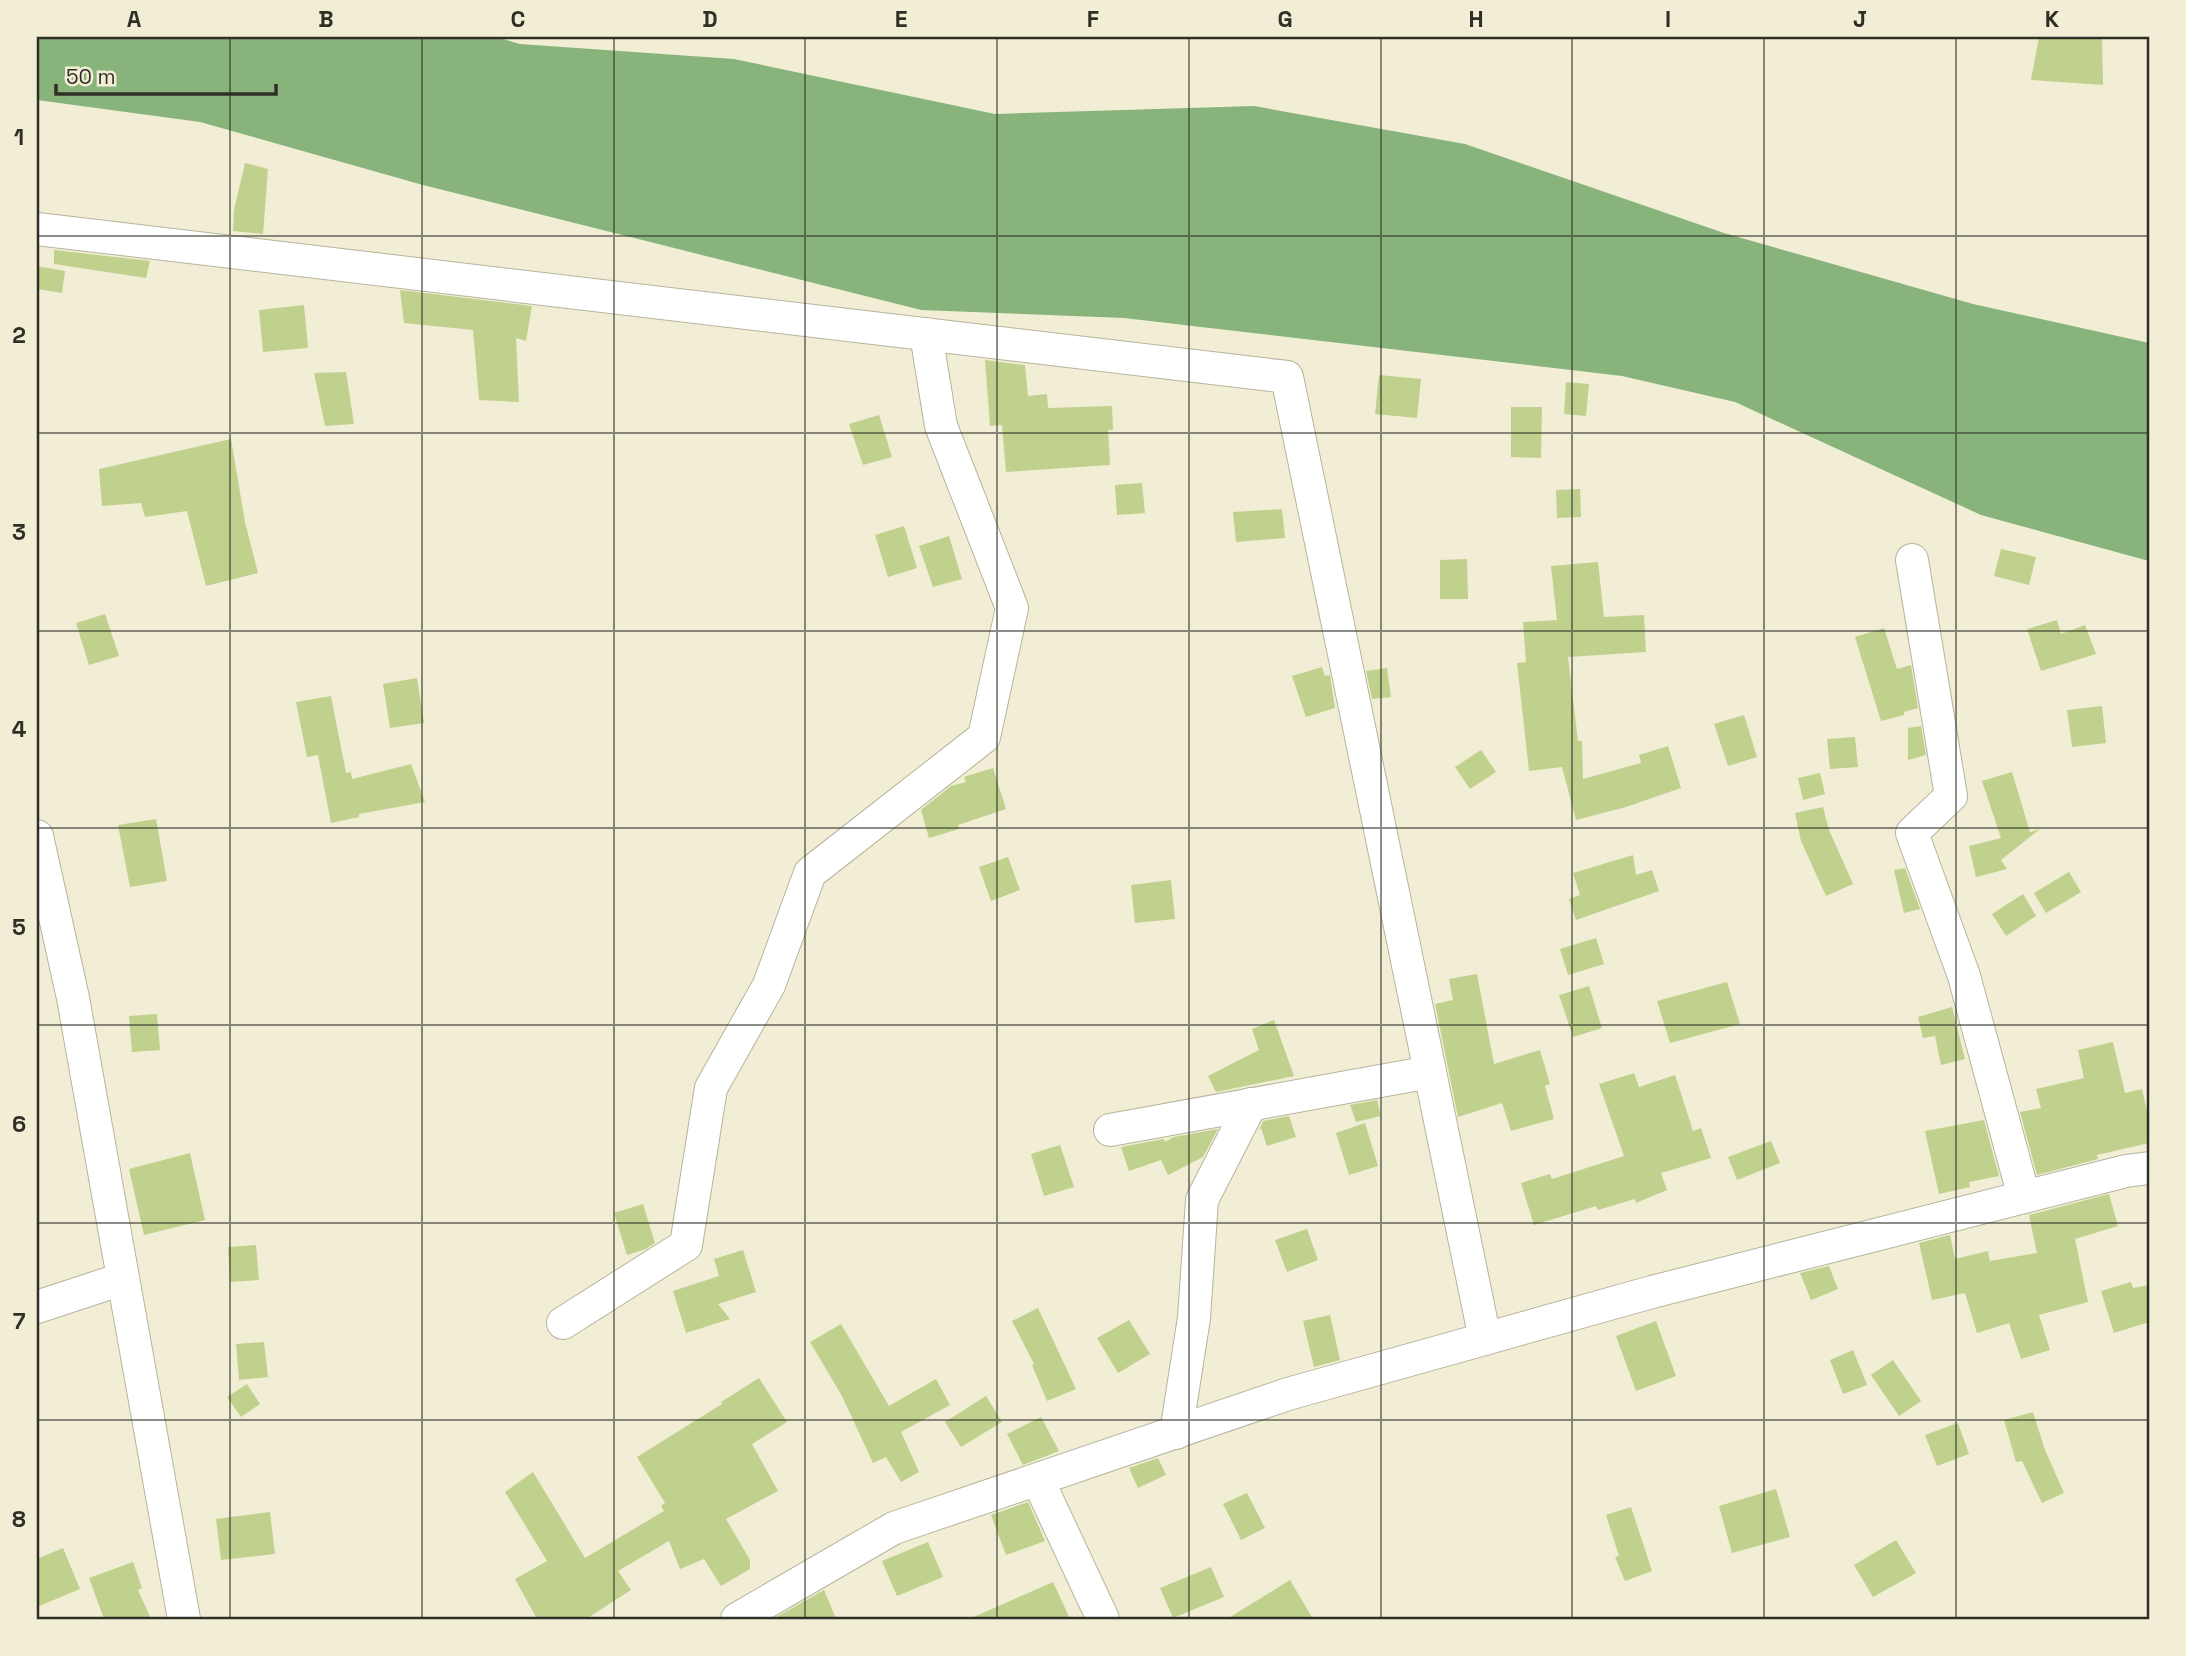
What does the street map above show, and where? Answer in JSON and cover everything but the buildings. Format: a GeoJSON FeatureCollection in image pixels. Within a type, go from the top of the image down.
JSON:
{"type":"FeatureCollection","features":[{"type":"Feature","properties":{"kind":"street"},"geometry":{"type":"LineString","coordinates":[[37,229],[1287,377],[1485,1339]]}},
{"type":"Feature","properties":{"kind":"street"},"geometry":{"type":"LineString","coordinates":[[563,1323],[686,1245],[711,1088],[769,985],[810,873],[984,737],[1012,608],[941,426],[926,334]]}},
{"type":"Feature","properties":{"kind":"street"},"geometry":{"type":"LineString","coordinates":[[1912,560],[1951,796],[1912,833],[1964,976],[2024,1197]]}},
{"type":"Feature","properties":{"kind":"street"},"geometry":{"type":"LineString","coordinates":[[37,836],[74,998],[184,1619]]}},
{"type":"Feature","properties":{"kind":"street"},"geometry":{"type":"LineString","coordinates":[[1110,1130],[1430,1072]]}},
{"type":"Feature","properties":{"kind":"street"},"geometry":{"type":"LineString","coordinates":[[1175,1433],[1194,1318],[1202,1200],[1251,1104]]}},
{"type":"Feature","properties":{"kind":"street"},"geometry":{"type":"LineString","coordinates":[[737,1619],[894,1528],[1287,1394],[1652,1292],[2126,1171],[2149,1168]]}},
{"type":"Feature","properties":{"kind":"street"},"geometry":{"type":"LineString","coordinates":[[37,1307],[122,1279]]}},
{"type":"Feature","properties":{"kind":"street"},"geometry":{"type":"LineString","coordinates":[[1038,1480],[1103,1619]]}},
{"type":"Feature","properties":{"kind":"shaded area"},"geometry":{"type":"Polygon","coordinates":[[[37,37],[496,37],[520,44],[734,59],[995,114],[1254,106],[1465,144],[1724,233],[1973,304],[2149,343],[2149,561],[1981,515],[1735,402],[1622,376],[1124,318],[921,310],[423,185],[200,122],[37,100],[37,37]]]}}]}
